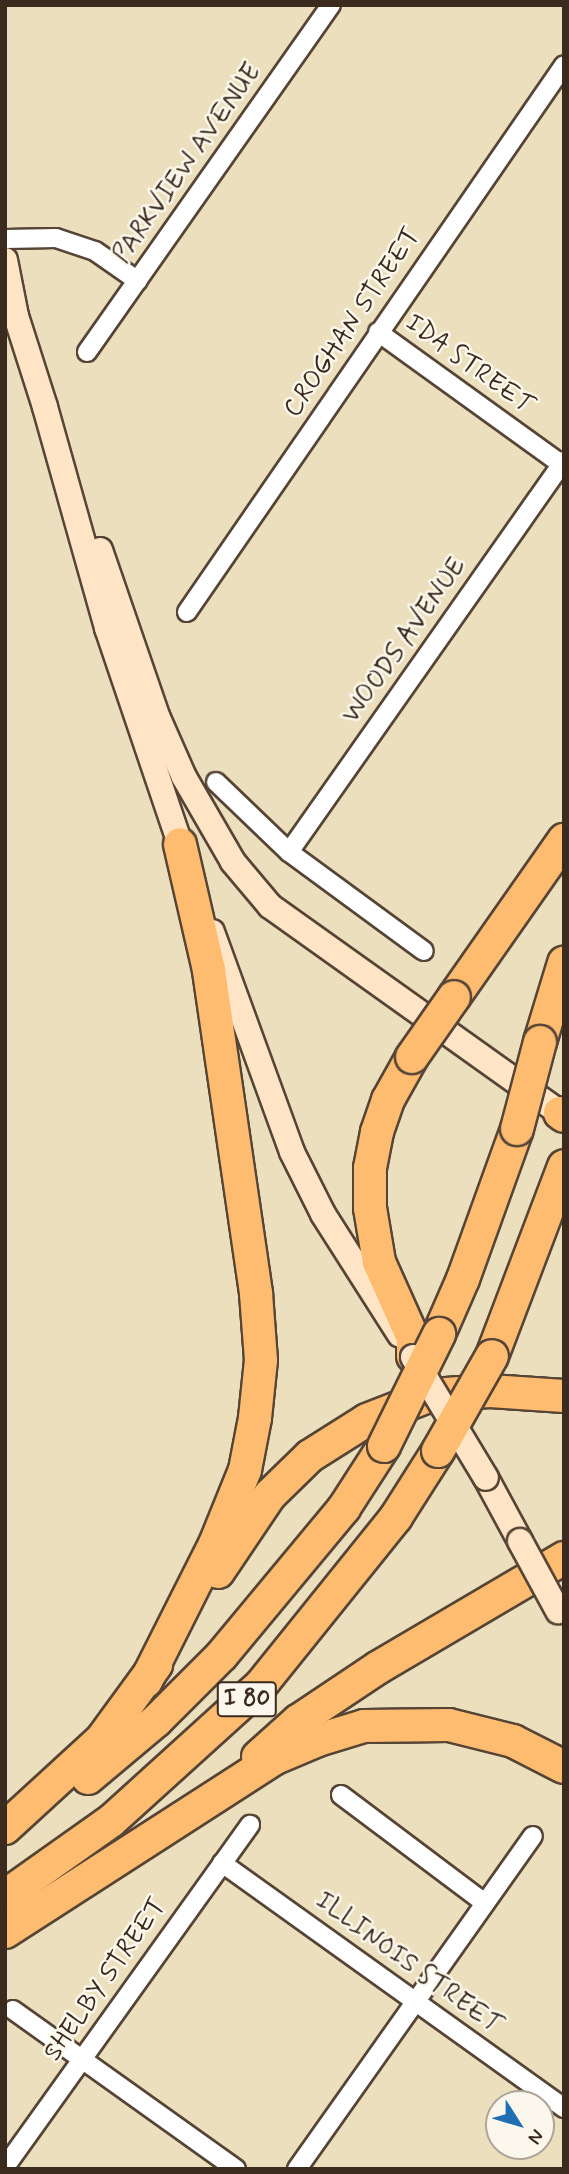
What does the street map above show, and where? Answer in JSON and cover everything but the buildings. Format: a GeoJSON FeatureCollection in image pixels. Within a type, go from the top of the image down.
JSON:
{"type":"FeatureCollection","features":[{"type":"Feature","properties":{"kind":"highway"},"geometry":{"type":"LineString","coordinates":[[413,1356],[413,1338],[379,1262],[370,1208],[370,1168],[377,1132],[388,1100],[412,1057],[564,840]]}},
{"type":"Feature","properties":{"kind":"highway"},"geometry":{"type":"LineString","coordinates":[[146,1681],[215,1544],[244,1469],[255,1418],[261,1360],[256,1293],[209,970],[180,844]]}},
{"type":"Feature","properties":{"kind":"highway","name":"I 80"},"geometry":{"type":"LineString","coordinates":[[5,1830],[86,1779],[156,1721],[222,1655],[335,1518],[384,1446],[463,1279],[517,1129],[564,963]]}},
{"type":"Feature","properties":{"kind":"highway","name":"I 80"},"geometry":{"type":"LineString","coordinates":[[5,1896],[111,1821],[261,1685],[396,1517],[438,1451],[492,1356],[563,1168]]}},
{"type":"Feature","properties":{"kind":"highway"},"geometry":{"type":"LineString","coordinates":[[5,1830],[102,1739],[146,1681],[270,1495],[310,1456],[367,1420],[431,1395],[490,1391],[564,1396]]}},
{"type":"Feature","properties":{"kind":"highway"},"geometry":{"type":"LineString","coordinates":[[237,1782],[265,1749],[298,1721],[379,1667],[564,1558]]}},
{"type":"Feature","properties":{"kind":"highway"},"geometry":{"type":"LineString","coordinates":[[5,1932],[273,1759],[318,1740],[364,1726],[449,1725],[513,1741],[564,1767]]}},
{"type":"Feature","properties":{"kind":"street","name":"PARKVIEW AVENUE"},"geometry":{"type":"LineString","coordinates":[[87,352],[331,5]]}},
{"type":"Feature","properties":{"kind":"street","name":"CROGHAN STREET"},"geometry":{"type":"LineString","coordinates":[[187,612],[564,65]]}},
{"type":"Feature","properties":{"kind":"street"},"geometry":{"type":"LineString","coordinates":[[5,239],[56,238],[95,251],[138,281]]}},
{"type":"Feature","properties":{"kind":"street"},"geometry":{"type":"LineString","coordinates":[[5,260],[16,316],[45,407],[107,628],[180,844],[292,1152],[323,1214],[486,1478],[561,1616]]}},
{"type":"Feature","properties":{"kind":"street","name":"IDA STREET"},"geometry":{"type":"LineString","coordinates":[[378,332],[563,463]]}},
{"type":"Feature","properties":{"kind":"street"},"geometry":{"type":"LineString","coordinates":[[45,407],[108,571],[158,718],[184,776],[233,862],[270,906],[563,1115]]}},
{"type":"Feature","properties":{"kind":"street","name":"WOODS AVENUE"},"geometry":{"type":"LineString","coordinates":[[289,852],[563,463]]}},
{"type":"Feature","properties":{"kind":"street"},"geometry":{"type":"LineString","coordinates":[[216,782],[289,852],[424,951]]}},
{"type":"Feature","properties":{"kind":"street"},"geometry":{"type":"LineString","coordinates":[[341,1795],[485,1903]]}},
{"type":"Feature","properties":{"kind":"street","name":"SHELBY STREET"},"geometry":{"type":"LineString","coordinates":[[5,2167],[250,1825]]}},
{"type":"Feature","properties":{"kind":"street"},"geometry":{"type":"LineString","coordinates":[[297,2169],[533,1836]]}},
{"type":"Feature","properties":{"kind":"street","name":"ILLINOIS STREET"},"geometry":{"type":"LineString","coordinates":[[222,1863],[564,2108]]}},
{"type":"Feature","properties":{"kind":"street"},"geometry":{"type":"LineString","coordinates":[[13,2010],[236,2169]]}}]}
